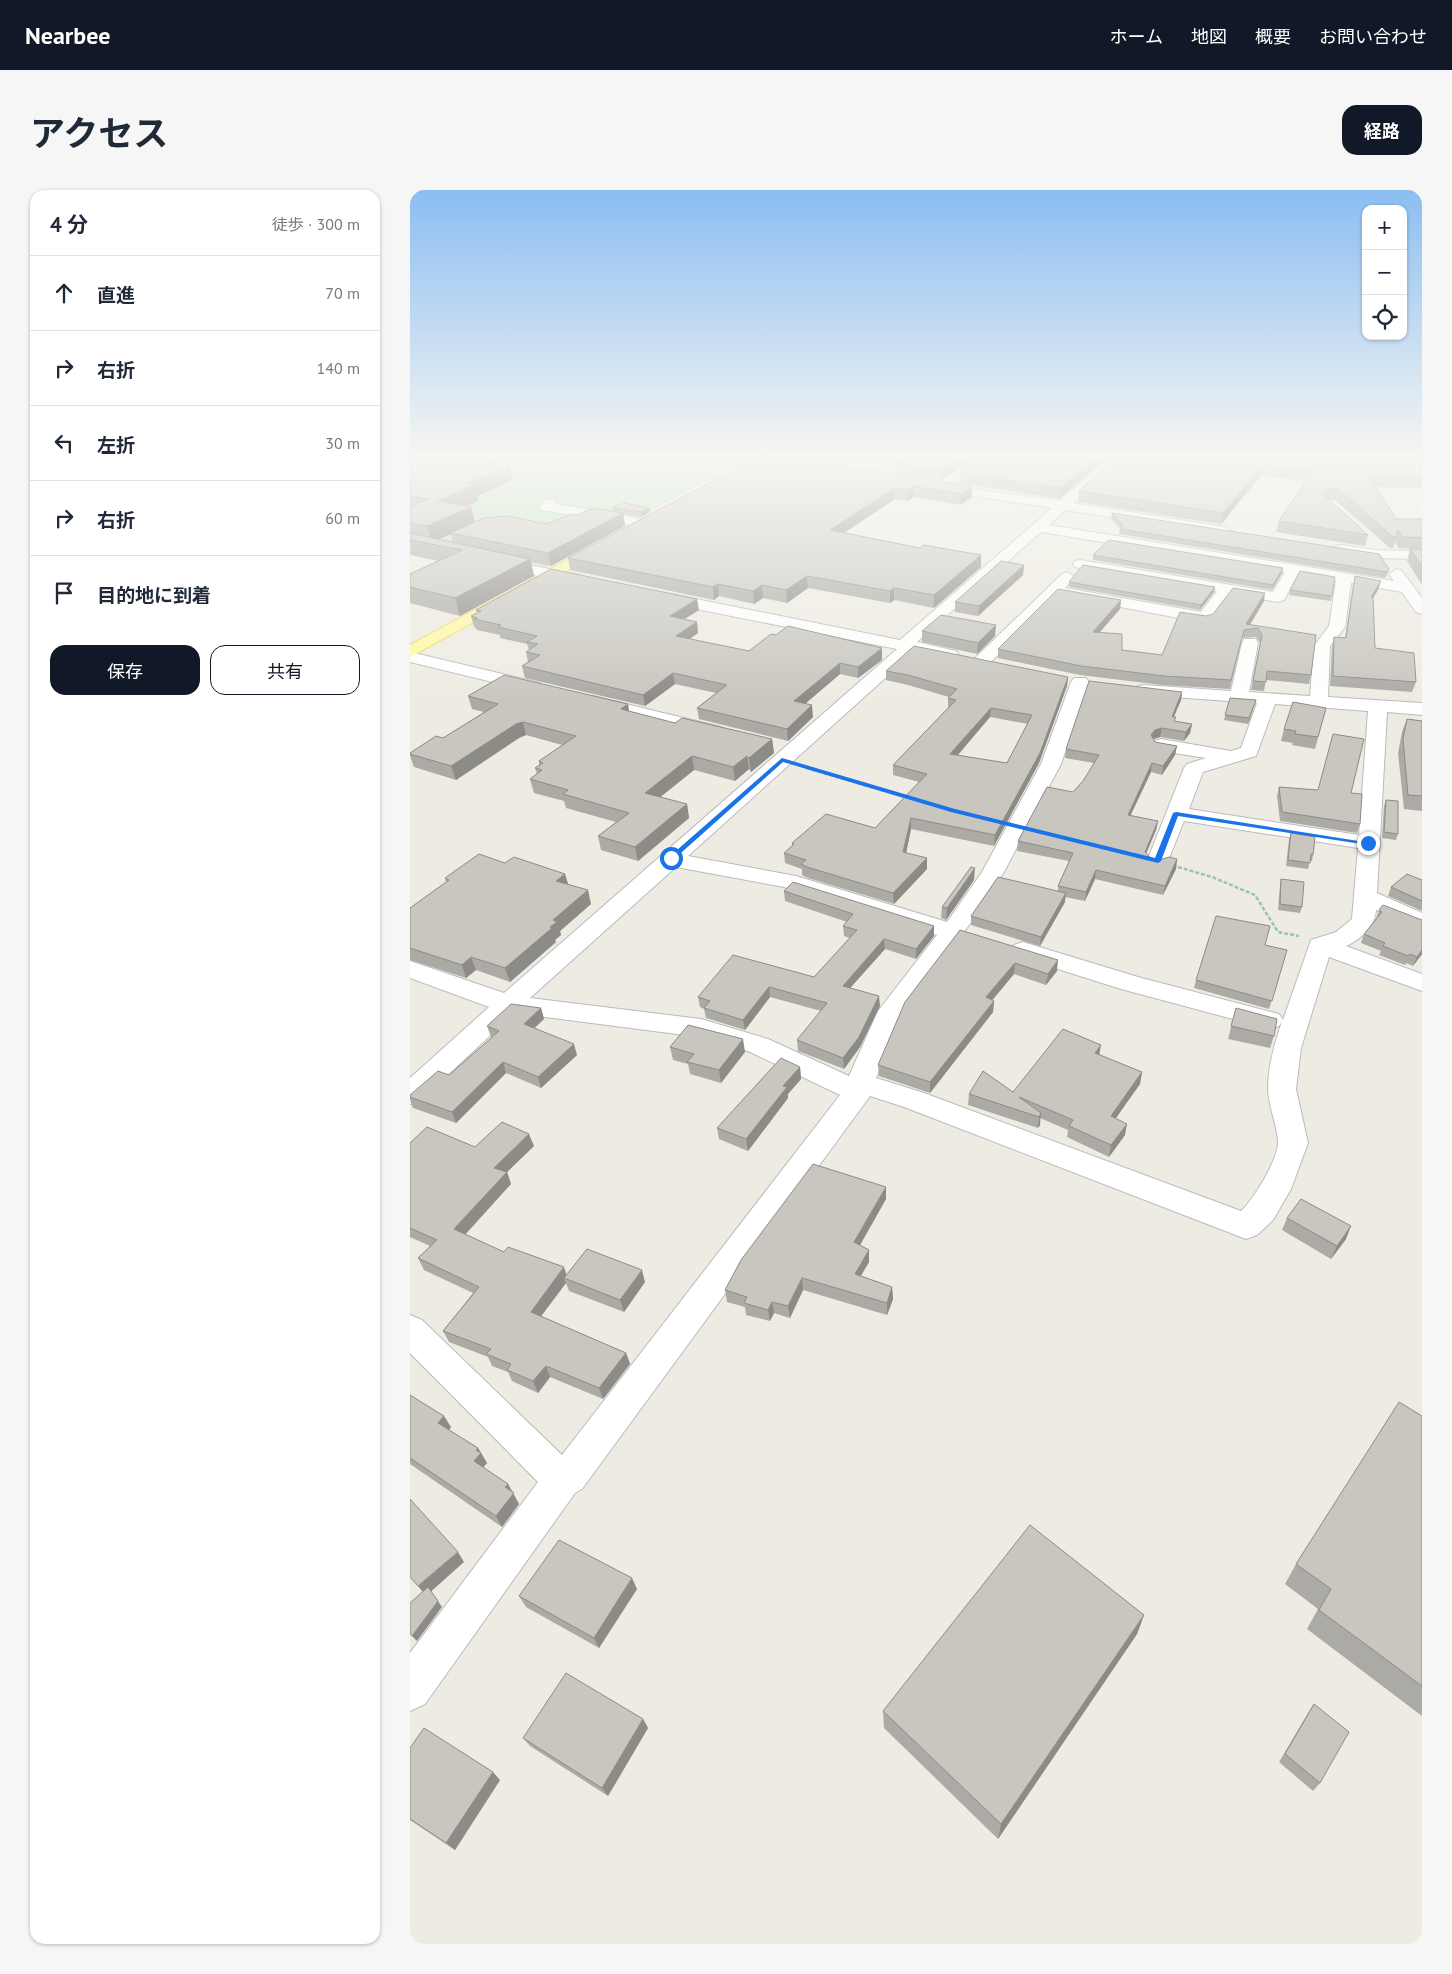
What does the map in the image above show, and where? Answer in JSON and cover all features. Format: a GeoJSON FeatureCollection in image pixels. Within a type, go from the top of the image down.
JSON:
{"type":"FeatureCollection","features":[{"type":"Feature","properties":{"kind":"main road"},"geometry":{"type":"LineString","coordinates":[[410,652],[615,539]]}},
{"type":"Feature","properties":{"kind":"street"},"geometry":{"type":"LineString","coordinates":[[410,1094],[671,858],[783,752],[908,646],[1025,539]]}},
{"type":"Feature","properties":{"kind":"street"},"geometry":{"type":"LineString","coordinates":[[982,662],[1104,539]]}},
{"type":"Feature","properties":{"kind":"street"},"geometry":{"type":"LineString","coordinates":[[1110,539],[1408,588]]}},
{"type":"Feature","properties":{"kind":"street"},"geometry":{"type":"LineString","coordinates":[[1221,557],[1235,539]]}},
{"type":"Feature","properties":{"kind":"street"},"geometry":{"type":"LineString","coordinates":[[1371,542],[1385,554],[1386,559],[1422,609]]}},
{"type":"Feature","properties":{"kind":"street"},"geometry":{"type":"LineString","coordinates":[[1326,546],[1385,554],[1422,554]]}},
{"type":"Feature","properties":{"kind":"street"},"geometry":{"type":"LineString","coordinates":[[482,559],[598,584]]}},
{"type":"Feature","properties":{"kind":"street"},"geometry":{"type":"LineString","coordinates":[[1080,564],[1278,597],[1294,570]]}},
{"type":"Feature","properties":{"kind":"street"},"geometry":{"type":"LineString","coordinates":[[1319,703],[1322,646],[1338,627],[1344,578]]}},
{"type":"Feature","properties":{"kind":"street"},"geometry":{"type":"LineString","coordinates":[[1053,590],[1205,618],[1227,589]]}},
{"type":"Feature","properties":{"kind":"street"},"geometry":{"type":"LineString","coordinates":[[647,594],[1001,666]]}},
{"type":"Feature","properties":{"kind":"street"},"geometry":{"type":"LineString","coordinates":[[1238,697],[1250,643]]}},
{"type":"Feature","properties":{"kind":"street"},"geometry":{"type":"LineString","coordinates":[[410,656],[554,692]]}},
{"type":"Feature","properties":{"kind":"street"},"geometry":{"type":"LineString","coordinates":[[413,1677],[562,1480],[569,1476],[859,1087],[891,1011],[951,930],[970,908],[993,872],[1051,764],[1088,683],[1060,678]]}},
{"type":"Feature","properties":{"kind":"street"},"geometry":{"type":"LineString","coordinates":[[1124,688],[1422,710]]}},
{"type":"Feature","properties":{"kind":"street"},"geometry":{"type":"LineString","coordinates":[[573,696],[736,736]]}},
{"type":"Feature","properties":{"kind":"street"},"geometry":{"type":"LineString","coordinates":[[1158,861],[1194,768],[1249,752],[1267,700]]}},
{"type":"Feature","properties":{"kind":"street"},"geometry":{"type":"LineString","coordinates":[[410,969],[508,1004],[701,1028],[758,1045],[859,1087],[914,1100],[1246,1226],[1262,1211],[1276,1189],[1293,1143],[1282,1089],[1292,1026],[1325,944],[1356,931],[1364,919],[1378,707]]}},
{"type":"Feature","properties":{"kind":"street"},"geometry":{"type":"LineString","coordinates":[[1161,745],[1231,757]]}},
{"type":"Feature","properties":{"kind":"street"},"geometry":{"type":"LineString","coordinates":[[1176,813],[1368,843]]}},
{"type":"Feature","properties":{"kind":"street"},"geometry":{"type":"LineString","coordinates":[[671,858],[788,881],[1130,983],[1292,1026]]}},
{"type":"Feature","properties":{"kind":"street"},"geometry":{"type":"LineString","coordinates":[[1365,896],[1422,922]]}},
{"type":"Feature","properties":{"kind":"street"},"geometry":{"type":"LineString","coordinates":[[1325,944],[1422,983]]}},
{"type":"Feature","properties":{"kind":"street"},"geometry":{"type":"LineString","coordinates":[[410,1330],[562,1480]]}},
{"type":"Feature","properties":{"kind":"path"},"geometry":{"type":"LineString","coordinates":[[783,752],[916,800]]}},
{"type":"Feature","properties":{"kind":"path"},"geometry":{"type":"LineString","coordinates":[[1158,861],[1212,876],[1255,895],[1278,932],[1325,944]]}},
{"type":"Feature","properties":{"kind":"green space"},"geometry":{"type":"Polygon","coordinates":[[[410,539],[599,539],[544,568],[410,541],[410,539]]]}},
{"type":"Feature","properties":{"kind":"building"},"geometry":{"type":"Polygon","coordinates":[[[437,539],[530,559],[455,598],[410,587],[410,574],[462,550],[410,540],[437,539]]]}},
{"type":"Feature","properties":{"kind":"building"},"geometry":{"type":"Polygon","coordinates":[[[479,539],[575,539],[548,553],[479,539]]]}},
{"type":"Feature","properties":{"kind":"building"},"geometry":{"type":"Polygon","coordinates":[[[604,539],[874,539],[920,548],[923,545],[981,555],[934,595],[894,588],[890,591],[807,576],[786,590],[762,585],[753,591],[718,584],[713,587],[568,558],[604,539]]]}},
{"type":"Feature","properties":{"kind":"building"},"geometry":{"type":"Polygon","coordinates":[[[1181,539],[1280,539],[1379,554],[1389,569],[1387,572],[1181,539]]]}},
{"type":"Feature","properties":{"kind":"building"},"geometry":{"type":"Polygon","coordinates":[[[1109,540],[1283,568],[1273,585],[1093,555],[1109,540]]]}},
{"type":"Feature","properties":{"kind":"building"},"geometry":{"type":"Polygon","coordinates":[[[1410,549],[1422,549],[1422,567],[1410,549]]]}},
{"type":"Feature","properties":{"kind":"building"},"geometry":{"type":"Polygon","coordinates":[[[1001,561],[1024,565],[979,606],[955,602],[1001,561]]]}},
{"type":"Feature","properties":{"kind":"building"},"geometry":{"type":"Polygon","coordinates":[[[1083,565],[1215,587],[1201,605],[1069,582],[1083,565]]]}},
{"type":"Feature","properties":{"kind":"building"},"geometry":{"type":"Polygon","coordinates":[[[551,569],[697,599],[670,616],[697,622],[676,636],[749,651],[771,634],[776,635],[788,626],[882,648],[858,667],[840,663],[794,701],[812,705],[787,729],[697,708],[727,685],[673,673],[643,695],[522,666],[540,655],[526,652],[538,644],[527,642],[537,636],[498,627],[501,625],[474,619],[477,618],[471,616],[481,611],[476,610],[551,569]]]}},
{"type":"Feature","properties":{"kind":"building"},"geometry":{"type":"Polygon","coordinates":[[[1300,571],[1335,577],[1332,596],[1290,590],[1300,571]]]}},
{"type":"Feature","properties":{"kind":"building"},"geometry":{"type":"Polygon","coordinates":[[[1355,576],[1381,581],[1371,597],[1373,597],[1375,648],[1414,653],[1416,682],[1333,676],[1334,637],[1346,638],[1355,576]]]}},
{"type":"Feature","properties":{"kind":"building"},"geometry":{"type":"Polygon","coordinates":[[[1233,588],[1265,593],[1246,624],[1316,635],[1311,675],[1267,671],[1266,682],[1253,681],[1262,635],[1258,628],[1244,630],[1231,680],[1164,676],[1081,666],[998,649],[1058,589],[1121,600],[1093,632],[1122,634],[1122,650],[1162,655],[1180,612],[1206,616],[1213,614],[1233,588]]]}},
{"type":"Feature","properties":{"kind":"building"},"geometry":{"type":"Polygon","coordinates":[[[941,615],[996,625],[978,643],[922,631],[941,615]]]}},
{"type":"Feature","properties":{"kind":"building"},"geometry":{"type":"Polygon","coordinates":[[[914,646],[1068,677],[1040,753],[995,835],[911,818],[903,852],[927,858],[893,893],[807,867],[801,864],[806,860],[784,853],[794,844],[792,843],[826,814],[875,828],[927,774],[893,765],[956,700],[948,698],[957,689],[908,675],[886,671],[914,646]],[[991,708],[950,754],[1007,763],[1032,715],[991,708]]]}},
{"type":"Feature","properties":{"kind":"building"},"geometry":{"type":"Polygon","coordinates":[[[504,675],[628,704],[621,709],[675,723],[682,718],[772,739],[749,758],[747,756],[733,767],[692,756],[645,793],[687,804],[635,847],[598,836],[629,813],[563,794],[568,790],[530,779],[542,770],[535,768],[543,763],[539,761],[576,736],[523,722],[516,724],[451,766],[410,754],[436,736],[443,738],[498,704],[468,696],[504,675]]]}},
{"type":"Feature","properties":{"kind":"building"},"geometry":{"type":"Polygon","coordinates":[[[1089,681],[1182,692],[1172,717],[1176,717],[1174,721],[1192,724],[1186,732],[1162,728],[1155,730],[1151,735],[1155,742],[1177,746],[1163,766],[1152,763],[1128,815],[1158,821],[1145,852],[1151,858],[1159,860],[1169,857],[1177,859],[1165,886],[1096,870],[1086,892],[1058,886],[1073,853],[1018,841],[1047,787],[1073,792],[1083,781],[1099,755],[1066,749],[1089,681]]]}},
{"type":"Feature","properties":{"kind":"building"},"geometry":{"type":"Polygon","coordinates":[[[1230,698],[1256,700],[1249,718],[1225,715],[1230,698]]]}},
{"type":"Feature","properties":{"kind":"building"},"geometry":{"type":"Polygon","coordinates":[[[1293,702],[1326,708],[1318,737],[1295,734],[1296,731],[1284,729],[1293,702]]]}},
{"type":"Feature","properties":{"kind":"building"},"geometry":{"type":"Polygon","coordinates":[[[1407,719],[1422,721],[1422,796],[1408,795],[1403,739],[1407,719]]]}},
{"type":"Feature","properties":{"kind":"building"},"geometry":{"type":"Polygon","coordinates":[[[1333,734],[1364,739],[1351,793],[1362,794],[1360,824],[1282,812],[1279,787],[1318,790],[1333,734]]]}},
{"type":"Feature","properties":{"kind":"building"},"geometry":{"type":"Polygon","coordinates":[[[1386,800],[1398,801],[1398,834],[1384,832],[1386,800]]]}},
{"type":"Feature","properties":{"kind":"building"},"geometry":{"type":"Polygon","coordinates":[[[1291,833],[1315,837],[1310,863],[1288,860],[1291,833]]]}},
{"type":"Feature","properties":{"kind":"building"},"geometry":{"type":"Polygon","coordinates":[[[479,854],[505,863],[514,857],[565,874],[556,881],[588,890],[553,920],[557,922],[550,927],[552,928],[505,968],[471,957],[462,965],[410,948],[410,908],[449,880],[445,878],[479,854]]]}},
{"type":"Feature","properties":{"kind":"building"},"geometry":{"type":"Polygon","coordinates":[[[971,867],[975,868],[947,908],[942,907],[971,867]]]}},
{"type":"Feature","properties":{"kind":"building"},"geometry":{"type":"Polygon","coordinates":[[[1407,874],[1422,880],[1422,901],[1391,887],[1407,874]]]}},
{"type":"Feature","properties":{"kind":"building"},"geometry":{"type":"Polygon","coordinates":[[[998,877],[1066,893],[1041,937],[971,916],[998,877]]]}},
{"type":"Feature","properties":{"kind":"building"},"geometry":{"type":"Polygon","coordinates":[[[1281,879],[1304,882],[1302,907],[1280,904],[1281,879]]]}},
{"type":"Feature","properties":{"kind":"building"},"geometry":{"type":"Polygon","coordinates":[[[793,882],[934,926],[916,949],[884,939],[843,986],[879,996],[859,1037],[843,1058],[797,1040],[827,1003],[769,987],[743,1020],[704,1008],[710,1001],[698,997],[733,955],[814,977],[857,930],[843,926],[853,914],[784,891],[793,882]]]}},
{"type":"Feature","properties":{"kind":"building"},"geometry":{"type":"Polygon","coordinates":[[[1383,905],[1422,920],[1422,950],[1417,957],[1410,954],[1408,956],[1383,946],[1385,943],[1364,934],[1382,912],[1379,910],[1383,905]]]}},
{"type":"Feature","properties":{"kind":"building"},"geometry":{"type":"Polygon","coordinates":[[[1216,916],[1270,926],[1265,945],[1287,950],[1272,1001],[1196,980],[1216,916]]]}},
{"type":"Feature","properties":{"kind":"building"},"geometry":{"type":"Polygon","coordinates":[[[960,930],[1058,960],[1048,974],[1015,963],[986,997],[994,1001],[930,1082],[878,1065],[905,1002],[960,930]]]}},
{"type":"Feature","properties":{"kind":"building"},"geometry":{"type":"Polygon","coordinates":[[[511,1004],[541,1008],[524,1024],[574,1044],[538,1077],[503,1062],[452,1112],[410,1097],[438,1071],[449,1075],[499,1031],[487,1026],[511,1004]]]}},
{"type":"Feature","properties":{"kind":"building"},"geometry":{"type":"Polygon","coordinates":[[[1236,1008],[1277,1019],[1274,1036],[1231,1026],[1236,1008]]]}},
{"type":"Feature","properties":{"kind":"building"},"geometry":{"type":"Polygon","coordinates":[[[688,1025],[743,1039],[719,1070],[687,1062],[694,1054],[670,1047],[688,1025]]]}},
{"type":"Feature","properties":{"kind":"building"},"geometry":{"type":"Polygon","coordinates":[[[1063,1029],[1101,1045],[1095,1053],[1142,1072],[1111,1116],[1127,1124],[1111,1145],[1069,1126],[1073,1120],[1019,1097],[1041,1113],[1039,1117],[969,1094],[983,1071],[1013,1092],[1063,1029]]]}},
{"type":"Feature","properties":{"kind":"building"},"geometry":{"type":"Polygon","coordinates":[[[781,1058],[800,1067],[783,1086],[787,1087],[746,1139],[717,1128],[781,1058]]]}},
{"type":"Feature","properties":{"kind":"building"},"geometry":{"type":"Polygon","coordinates":[[[502,1122],[529,1134],[494,1168],[507,1172],[454,1229],[504,1252],[508,1247],[564,1267],[531,1312],[626,1353],[599,1388],[546,1366],[533,1381],[507,1370],[511,1364],[486,1354],[491,1349],[443,1331],[479,1287],[418,1258],[437,1240],[410,1228],[410,1143],[427,1127],[475,1147],[502,1122]]]}},
{"type":"Feature","properties":{"kind":"building"},"geometry":{"type":"Polygon","coordinates":[[[813,1164],[886,1187],[854,1242],[869,1250],[855,1274],[892,1287],[887,1303],[802,1278],[788,1306],[772,1302],[768,1310],[744,1303],[747,1297],[725,1290],[741,1260],[813,1164]]]}},
{"type":"Feature","properties":{"kind":"building"},"geometry":{"type":"Polygon","coordinates":[[[1301,1199],[1351,1226],[1337,1246],[1287,1218],[1301,1199]]]}},
{"type":"Feature","properties":{"kind":"building"},"geometry":{"type":"Polygon","coordinates":[[[587,1249],[642,1270],[620,1300],[564,1278],[587,1249]]]}},
{"type":"Feature","properties":{"kind":"building"},"geometry":{"type":"Polygon","coordinates":[[[410,1395],[444,1416],[438,1423],[478,1448],[476,1450],[481,1453],[474,1461],[508,1484],[505,1487],[514,1493],[496,1516],[410,1458],[410,1395]]]}},
{"type":"Feature","properties":{"kind":"building"},"geometry":{"type":"Polygon","coordinates":[[[1399,1402],[1422,1416],[1422,1686],[1319,1610],[1331,1589],[1296,1564],[1399,1402]]]}},
{"type":"Feature","properties":{"kind":"building"},"geometry":{"type":"Polygon","coordinates":[[[410,1499],[458,1552],[418,1586],[410,1577],[410,1499]]]}},
{"type":"Feature","properties":{"kind":"building"},"geometry":{"type":"Polygon","coordinates":[[[1030,1525],[1144,1615],[1001,1824],[883,1711],[1030,1525]]]}},
{"type":"Feature","properties":{"kind":"building"},"geometry":{"type":"Polygon","coordinates":[[[559,1540],[632,1578],[594,1638],[519,1596],[559,1540]]]}},
{"type":"Feature","properties":{"kind":"building"},"geometry":{"type":"Polygon","coordinates":[[[428,1587],[438,1601],[412,1636],[410,1633],[410,1603],[428,1587]]]}},
{"type":"Feature","properties":{"kind":"building"},"geometry":{"type":"Polygon","coordinates":[[[566,1673],[643,1719],[602,1788],[523,1738],[566,1673]]]}},
{"type":"Feature","properties":{"kind":"building"},"geometry":{"type":"Polygon","coordinates":[[[1314,1704],[1349,1732],[1320,1783],[1285,1754],[1314,1704]]]}},
{"type":"Feature","properties":{"kind":"building"},"geometry":{"type":"Polygon","coordinates":[[[424,1728],[493,1772],[446,1843],[410,1819],[410,1748],[424,1728]]]}},
{"type":"Feature","properties":{"kind":"route"},"geometry":{"type":"LineString","coordinates":[[671,858],[782,760],[953,811],[1018,825],[1158,861],[1176,813],[1368,843]]}}]}
